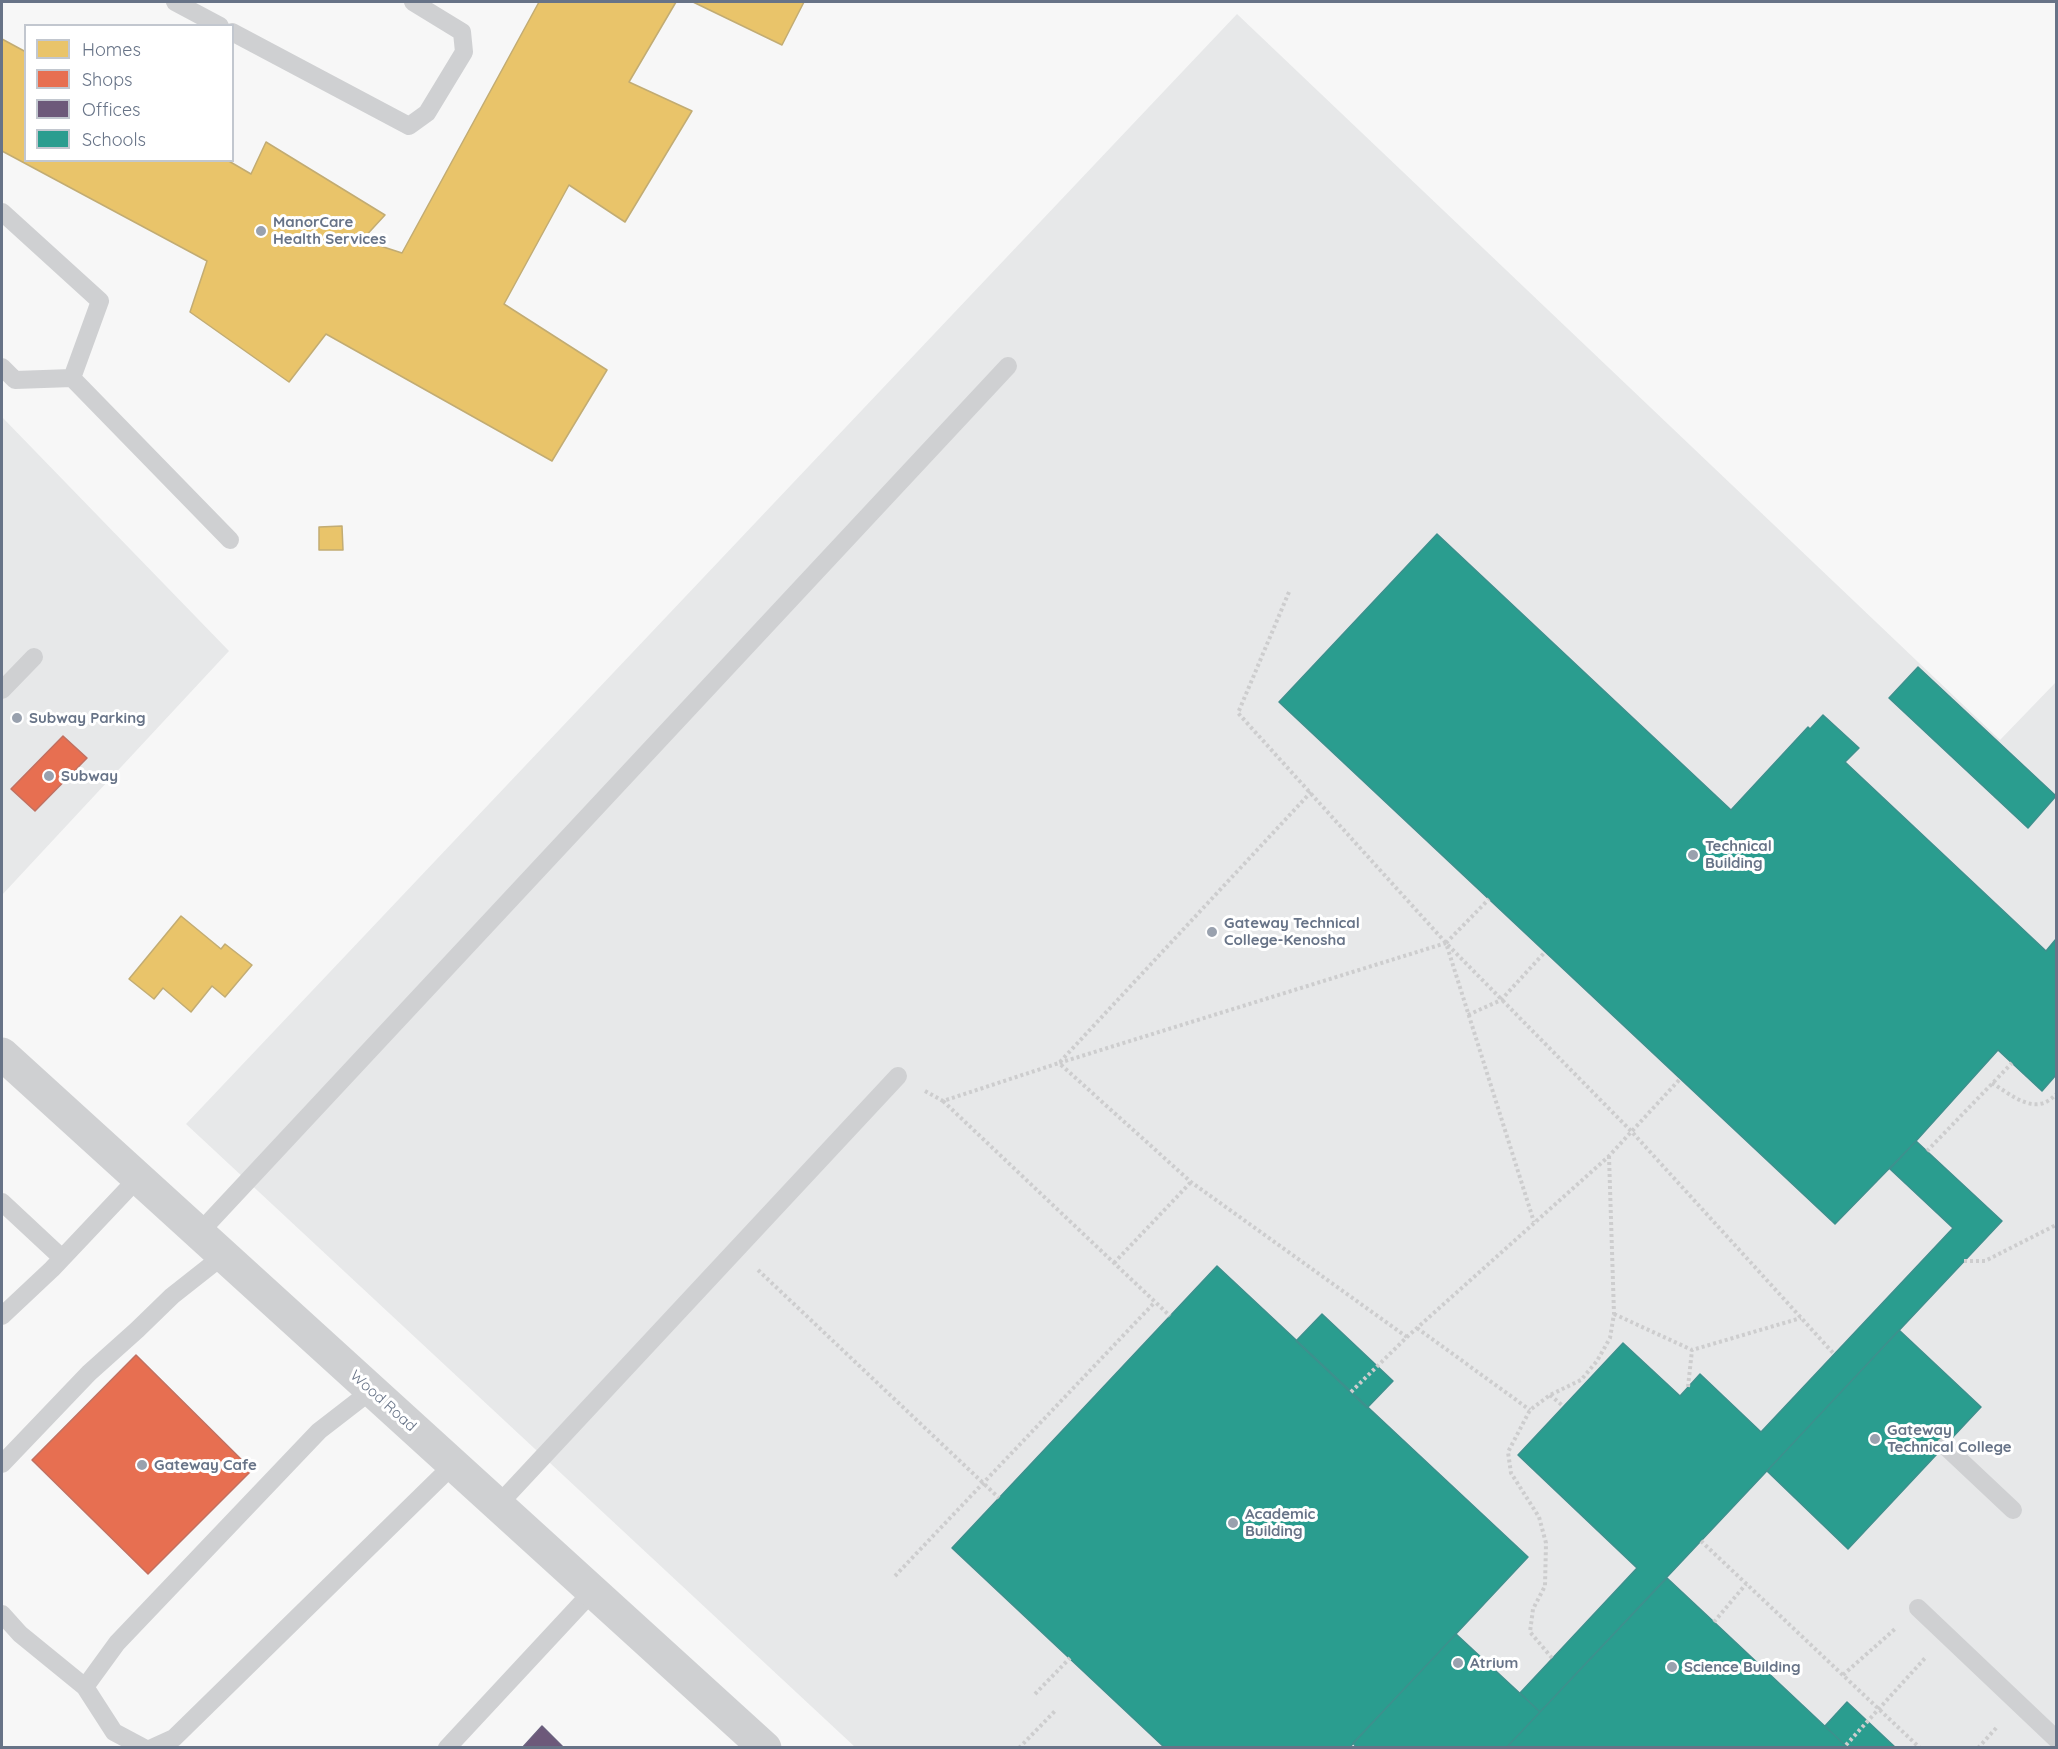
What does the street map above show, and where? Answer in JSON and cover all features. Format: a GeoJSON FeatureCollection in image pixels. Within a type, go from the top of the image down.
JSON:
{"type":"FeatureCollection","features":[{"type":"Feature","properties":{"kind":"street","name":"Wood Road"},"geometry":{"type":"LineString","coordinates":[[2,1054],[765,1748]]}},
{"type":"Feature","properties":{"kind":"lane"},"geometry":{"type":"LineString","coordinates":[[175,2],[216,24]]}},
{"type":"Feature","properties":{"kind":"lane"},"geometry":{"type":"LineString","coordinates":[[234,33],[409,126],[427,113],[464,52],[462,32],[413,2]]}},
{"type":"Feature","properties":{"kind":"lane"},"geometry":{"type":"LineString","coordinates":[[2,212],[100,301],[72,378]]}},
{"type":"Feature","properties":{"kind":"lane"},"geometry":{"type":"LineString","coordinates":[[199,1233],[1008,366]]}},
{"type":"Feature","properties":{"kind":"lane"},"geometry":{"type":"LineString","coordinates":[[2,367],[15,380],[72,378],[230,540]]}},
{"type":"Feature","properties":{"kind":"lane"},"geometry":{"type":"LineString","coordinates":[[2,690],[34,657]]}},
{"type":"Feature","properties":{"kind":"lane"},"geometry":{"type":"LineString","coordinates":[[498,1505],[898,1077]]}},
{"type":"Feature","properties":{"kind":"lane"},"geometry":{"type":"LineString","coordinates":[[2,1316],[62,1258],[138,1178]]}},
{"type":"Feature","properties":{"kind":"lane"},"geometry":{"type":"LineString","coordinates":[[2,1202],[62,1258]]}},
{"type":"Feature","properties":{"kind":"lane"},"geometry":{"type":"LineString","coordinates":[[2,1464],[89,1373],[172,1296],[224,1255]]}},
{"type":"Feature","properties":{"kind":"lane"},"geometry":{"type":"LineString","coordinates":[[85,1688],[117,1643],[319,1431],[372,1390]]}},
{"type":"Feature","properties":{"kind":"lane"},"geometry":{"type":"LineString","coordinates":[[1945,1446],[2013,1510]]}},
{"type":"Feature","properties":{"kind":"lane"},"geometry":{"type":"LineString","coordinates":[[152,1748],[174,1738],[454,1464]]}},
{"type":"Feature","properties":{"kind":"lane"},"geometry":{"type":"LineString","coordinates":[[447,1748],[593,1591]]}},
{"type":"Feature","properties":{"kind":"lane"},"geometry":{"type":"LineString","coordinates":[[1918,1608],[2056,1739]]}},
{"type":"Feature","properties":{"kind":"lane"},"geometry":{"type":"LineString","coordinates":[[2,1614],[20,1634],[85,1688],[114,1732],[144,1748]]}},
{"type":"Feature","properties":{"kind":"path"},"geometry":{"type":"LineString","coordinates":[[1289,592],[1238,713],[1446,943],[1632,1132],[1834,1354]]}},
{"type":"Feature","properties":{"kind":"path"},"geometry":{"type":"LineString","coordinates":[[1059,1063],[1311,792]]}},
{"type":"Feature","properties":{"kind":"path"},"geometry":{"type":"LineString","coordinates":[[944,1101],[1446,943],[1489,899]]}},
{"type":"Feature","properties":{"kind":"path"},"geometry":{"type":"LineString","coordinates":[[1446,943],[1534,1222]]}},
{"type":"Feature","properties":{"kind":"path"},"geometry":{"type":"LineString","coordinates":[[1468,1015],[1501,1000],[1545,952]]}},
{"type":"Feature","properties":{"kind":"path"},"geometry":{"type":"LineString","coordinates":[[1059,1063],[1191,1182],[1407,1337]]}},
{"type":"Feature","properties":{"kind":"path"},"geometry":{"type":"LineString","coordinates":[[1927,1150],[2012,1063]]}},
{"type":"Feature","properties":{"kind":"path"},"geometry":{"type":"LineString","coordinates":[[898,1077],[944,1101],[1170,1316]]}},
{"type":"Feature","properties":{"kind":"path"},"geometry":{"type":"LineString","coordinates":[[1351,1392],[1407,1337],[1609,1156],[1680,1079]]}},
{"type":"Feature","properties":{"kind":"path"},"geometry":{"type":"LineString","coordinates":[[1992,1083],[2026,1103],[2038,1106],[2049,1103],[2056,1095]]}},
{"type":"Feature","properties":{"kind":"path"},"geometry":{"type":"LineString","coordinates":[[1552,1658],[1530,1632],[1533,1609],[1545,1586],[1546,1543],[1539,1517],[1511,1473],[1508,1452],[1530,1410],[1550,1395],[1581,1380],[1597,1361],[1610,1338],[1614,1314],[1609,1156]]}},
{"type":"Feature","properties":{"kind":"path"},"geometry":{"type":"LineString","coordinates":[[1114,1263],[1191,1182]]}},
{"type":"Feature","properties":{"kind":"path"},"geometry":{"type":"LineString","coordinates":[[1964,1261],[1984,1261],[2056,1225]]}},
{"type":"Feature","properties":{"kind":"path"},"geometry":{"type":"LineString","coordinates":[[736,1250],[999,1498]]}},
{"type":"Feature","properties":{"kind":"path"},"geometry":{"type":"LineString","coordinates":[[895,1576],[1155,1302]]}},
{"type":"Feature","properties":{"kind":"path"},"geometry":{"type":"LineString","coordinates":[[1614,1314],[1692,1350],[1801,1318]]}},
{"type":"Feature","properties":{"kind":"path"},"geometry":{"type":"LineString","coordinates":[[1417,1328],[1530,1410]]}},
{"type":"Feature","properties":{"kind":"path"},"geometry":{"type":"LineString","coordinates":[[1688,1387],[1692,1350]]}},
{"type":"Feature","properties":{"kind":"path"},"geometry":{"type":"LineString","coordinates":[[1550,1395],[1563,1406]]}},
{"type":"Feature","properties":{"kind":"path"},"geometry":{"type":"LineString","coordinates":[[1701,1541],[1920,1748]]}},
{"type":"Feature","properties":{"kind":"path"},"geometry":{"type":"LineString","coordinates":[[1714,1622],[1746,1584]]}},
{"type":"Feature","properties":{"kind":"path"},"geometry":{"type":"LineString","coordinates":[[1843,1675],[1918,1608]]}},
{"type":"Feature","properties":{"kind":"path"},"geometry":{"type":"LineString","coordinates":[[1846,1745],[1946,1635]]}},
{"type":"Feature","properties":{"kind":"path"},"geometry":{"type":"LineString","coordinates":[[1035,1694],[1070,1658]]}},
{"type":"Feature","properties":{"kind":"path"},"geometry":{"type":"LineString","coordinates":[[1019,1748],[1055,1711]]}},
{"type":"Feature","properties":{"kind":"shaded area","name":"Gateway Technical College-Kenosha"},"geometry":{"type":"Polygon","coordinates":[[[1237,14],[2000,740],[2056,682],[2056,1747],[855,1747],[186,1124],[1237,14]]]}},
{"type":"Feature","properties":{"kind":"shaded area"},"geometry":{"type":"Polygon","coordinates":[[[2,417],[229,651],[2,895],[2,417]]]}},
{"type":"Feature","properties":{"kind":"building: Homes","name":"ManorCare Health Services"},"geometry":{"type":"Polygon","coordinates":[[[539,2],[676,2],[629,82],[692,111],[625,222],[569,185],[504,304],[607,370],[552,461],[326,334],[289,382],[190,312],[207,261],[2,151],[2,39],[24,51],[24,162],[230,162],[251,174],[266,142],[385,215],[362,240],[402,253],[539,2]]]}},
{"type":"Feature","properties":{"kind":"building: Homes"},"geometry":{"type":"Polygon","coordinates":[[[693,2],[804,2],[782,45],[693,2]]]}},
{"type":"Feature","properties":{"kind":"building: Homes"},"geometry":{"type":"Polygon","coordinates":[[[342,526],[343,550],[319,550],[319,527],[342,526]]]}},
{"type":"Feature","properties":{"kind":"building: Homes"},"geometry":{"type":"Polygon","coordinates":[[[181,916],[221,949],[225,944],[252,965],[225,997],[212,986],[191,1012],[163,988],[154,999],[129,979],[181,916]]]}},
{"type":"Feature","properties":{"kind":"building: Shops"},"geometry":{"type":"Polygon","coordinates":[[[63,736],[87,758],[35,811],[11,789],[63,736]]]}},
{"type":"Feature","properties":{"kind":"building: Shops","name":"Gateway Cafe"},"geometry":{"type":"Polygon","coordinates":[[[136,1355],[252,1470],[148,1574],[32,1460],[136,1355]]]}},
{"type":"Feature","properties":{"kind":"building: Offices"},"geometry":{"type":"Polygon","coordinates":[[[542,1726],[564,1748],[522,1748],[542,1726]]]}},
{"type":"Feature","properties":{"kind":"building: Schools","name":"Technical Building"},"geometry":{"type":"Polygon","coordinates":[[[1437,534],[1731,810],[1808,727],[1810,729],[1823,715],[1859,748],[1845,762],[2046,951],[2056,939],[2056,1075],[2042,1091],[1998,1050],[1916,1141],[1835,1224],[1279,702],[1437,534]]]}},
{"type":"Feature","properties":{"kind":"building: Schools"},"geometry":{"type":"Polygon","coordinates":[[[1918,667],[2056,796],[2028,828],[1889,698],[1918,667]]]}},
{"type":"Feature","properties":{"kind":"building: Schools"},"geometry":{"type":"Polygon","coordinates":[[[1916,1141],[2002,1221],[1540,1712],[1520,1693],[1637,1568],[1518,1455],[1623,1343],[1680,1396],[1700,1374],[1761,1432],[1953,1228],[1890,1169],[1916,1141]]]}},
{"type":"Feature","properties":{"kind":"building: Schools","name":"Academic Building"},"geometry":{"type":"Polygon","coordinates":[[[1217,1266],[1528,1557],[1349,1748],[1165,1748],[952,1548],[1217,1266]]]}},
{"type":"Feature","properties":{"kind":"building: Schools"},"geometry":{"type":"Polygon","coordinates":[[[1322,1314],[1393,1381],[1367,1408],[1296,1341],[1322,1314]]]}},
{"type":"Feature","properties":{"kind":"building: Schools"},"geometry":{"type":"Polygon","coordinates":[[[1899,1330],[1981,1407],[1848,1549],[1767,1471],[1899,1330]]]}},
{"type":"Feature","properties":{"kind":"building: Schools","name":"Science Building"},"geometry":{"type":"Polygon","coordinates":[[[1667,1578],[1714,1622],[1848,1748],[1506,1748],[1667,1578]]]}},
{"type":"Feature","properties":{"kind":"building: Schools","name":"Atrium"},"geometry":{"type":"Polygon","coordinates":[[[1456,1634],[1540,1712],[1506,1748],[1357,1748],[1353,1743],[1456,1634]]]}},
{"type":"Feature","properties":{"kind":"building: Schools"},"geometry":{"type":"Polygon","coordinates":[[[1847,1702],[1896,1748],[1848,1748],[1825,1726],[1847,1702]]]}},
{"type":"Feature","properties":{"kind":"place","name":"ManorCare Health Services"},"geometry":{"type":"Point","coordinates":[261,231]}},
{"type":"Feature","properties":{"kind":"place","name":"Subway Parking"},"geometry":{"type":"Point","coordinates":[17,718]}},
{"type":"Feature","properties":{"kind":"place","name":"Subway"},"geometry":{"type":"Point","coordinates":[49,776]}},
{"type":"Feature","properties":{"kind":"place","name":"Technical Building"},"geometry":{"type":"Point","coordinates":[1693,855]}},
{"type":"Feature","properties":{"kind":"place","name":"Gateway Technical College-Kenosha"},"geometry":{"type":"Point","coordinates":[1212,932]}},
{"type":"Feature","properties":{"kind":"place","name":"Gateway Technical College"},"geometry":{"type":"Point","coordinates":[1875,1439]}},
{"type":"Feature","properties":{"kind":"place","name":"Gateway Cafe"},"geometry":{"type":"Point","coordinates":[142,1465]}},
{"type":"Feature","properties":{"kind":"place","name":"Academic Building"},"geometry":{"type":"Point","coordinates":[1233,1523]}},
{"type":"Feature","properties":{"kind":"place","name":"Atrium"},"geometry":{"type":"Point","coordinates":[1458,1663]}},
{"type":"Feature","properties":{"kind":"place","name":"Science Building"},"geometry":{"type":"Point","coordinates":[1672,1667]}}]}
